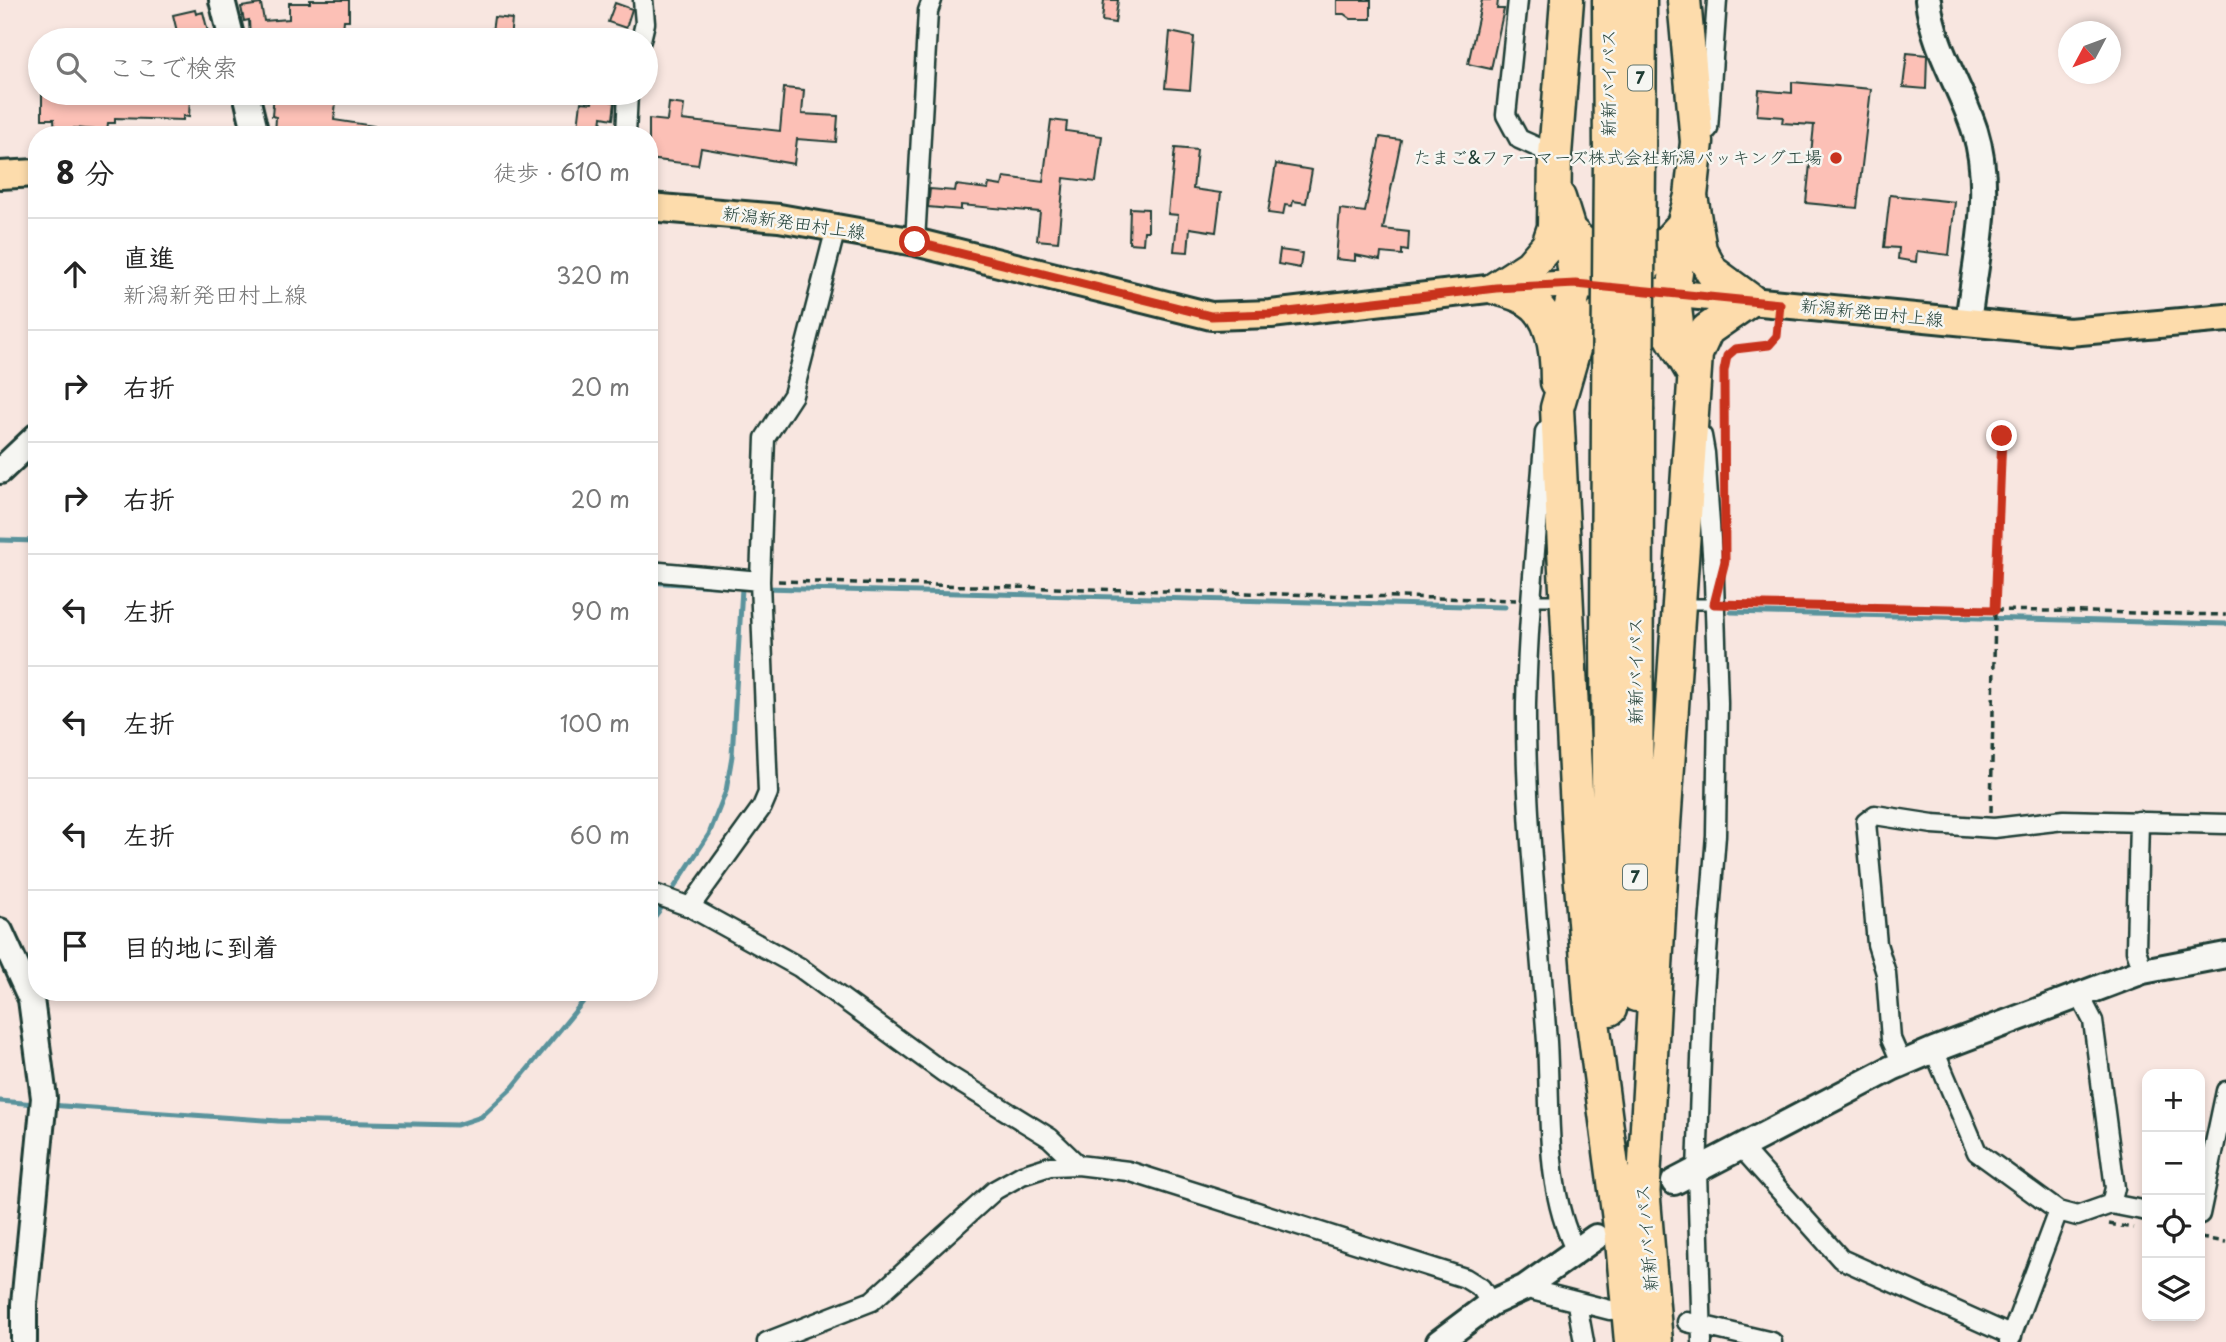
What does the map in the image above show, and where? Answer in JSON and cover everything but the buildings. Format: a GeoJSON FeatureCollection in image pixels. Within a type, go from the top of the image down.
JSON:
{"type":"FeatureCollection","features":[{"type":"Feature","properties":{"kind":"highway"},"geometry":{"type":"LineString","coordinates":[[1496,288],[1530,266],[1548,245],[1554,227],[1557,189],[1555,155],[1567,0]]}},
{"type":"Feature","properties":{"kind":"highway","name":"新新バイパス"},"geometry":{"type":"LineString","coordinates":[[1609,0],[1624,157]]}},
{"type":"Feature","properties":{"kind":"highway","name":"新新バイパス"},"geometry":{"type":"LineString","coordinates":[[1640,0],[1624,157],[1623,413],[1643,1198],[1656,1342]]}},
{"type":"Feature","properties":{"kind":"highway"},"geometry":{"type":"LineString","coordinates":[[1643,1198],[1664,825],[1693,428],[1687,362],[1673,292],[1697,142],[1684,0]]}},
{"type":"Feature","properties":{"kind":"highway"},"geometry":{"type":"LineString","coordinates":[[1557,189],[1569,230],[1576,284],[1557,368]]}},
{"type":"Feature","properties":{"kind":"highway"},"geometry":{"type":"LineString","coordinates":[[1557,416],[1576,342],[1687,210]]}},
{"type":"Feature","properties":{"kind":"highway"},"geometry":{"type":"LineString","coordinates":[[1687,210],[1705,262],[1720,279],[1765,302]]}},
{"type":"Feature","properties":{"kind":"highway"},"geometry":{"type":"LineString","coordinates":[[1569,230],[1667,329],[1687,362]]}},
{"type":"Feature","properties":{"kind":"highway"},"geometry":{"type":"LineString","coordinates":[[1496,288],[1526,298],[1540,311],[1552,336],[1557,368],[1557,416],[1590,999],[1598,1238]]}},
{"type":"Feature","properties":{"kind":"highway"},"geometry":{"type":"LineString","coordinates":[[1687,362],[1696,354],[1707,330],[1765,302]]}},
{"type":"Feature","properties":{"kind":"highway","name":"新新バイパス"},"geometry":{"type":"LineString","coordinates":[[1623,413],[1606,644],[1611,1044],[1598,1238],[1630,1342]]}},
{"type":"Feature","properties":{"kind":"main road"},"geometry":{"type":"LineString","coordinates":[[0,175],[28,173]]}},
{"type":"Feature","properties":{"kind":"main road","name":"新潟新発田村上線"},"geometry":{"type":"LineString","coordinates":[[658,208],[779,218],[915,242],[1211,316],[1271,314],[1496,288],[1576,284],[2069,332],[2226,318]]}},
{"type":"Feature","properties":{"kind":"street"},"geometry":{"type":"LineString","coordinates":[[222,0],[229,28]]}},
{"type":"Feature","properties":{"kind":"street"},"geometry":{"type":"LineString","coordinates":[[643,0],[644,28]]}},
{"type":"Feature","properties":{"kind":"street"},"geometry":{"type":"LineString","coordinates":[[915,242],[928,12],[932,0]]}},
{"type":"Feature","properties":{"kind":"street"},"geometry":{"type":"LineString","coordinates":[[1518,0],[1506,115],[1519,139],[1555,155]]}},
{"type":"Feature","properties":{"kind":"street"},"geometry":{"type":"LineString","coordinates":[[1697,142],[1708,130],[1717,0]]}},
{"type":"Feature","properties":{"kind":"street"},"geometry":{"type":"LineString","coordinates":[[1928,0],[1946,66],[1975,130],[1985,178],[1968,323]]}},
{"type":"Feature","properties":{"kind":"street"},"geometry":{"type":"LineString","coordinates":[[249,105],[254,126]]}},
{"type":"Feature","properties":{"kind":"street"},"geometry":{"type":"LineString","coordinates":[[626,126],[627,105]]}},
{"type":"Feature","properties":{"kind":"street"},"geometry":{"type":"LineString","coordinates":[[690,907],[762,807],[768,793],[760,581],[765,438],[793,395],[836,228]]}},
{"type":"Feature","properties":{"kind":"street"},"geometry":{"type":"LineString","coordinates":[[1557,416],[1545,432],[1532,600],[1527,703],[1530,862],[1556,1194],[1567,1233],[1598,1238]]}},
{"type":"Feature","properties":{"kind":"street"},"geometry":{"type":"LineString","coordinates":[[1693,428],[1703,436],[1714,604],[1716,835],[1703,1004],[1696,1171],[1697,1330],[1772,1342]]}},
{"type":"Feature","properties":{"kind":"street"},"geometry":{"type":"LineString","coordinates":[[0,471],[28,445]]}},
{"type":"Feature","properties":{"kind":"street"},"geometry":{"type":"LineString","coordinates":[[658,572],[760,581]]}},
{"type":"Feature","properties":{"kind":"street"},"geometry":{"type":"LineString","coordinates":[[1902,1064],[1891,1039],[1886,973],[1877,944],[1866,822],[1875,815],[1933,824],[1994,828],[2064,820],[2226,824]]}},
{"type":"Feature","properties":{"kind":"street"},"geometry":{"type":"LineString","coordinates":[[2139,821],[2136,950],[2143,971]]}},
{"type":"Feature","properties":{"kind":"street"},"geometry":{"type":"LineString","coordinates":[[658,895],[690,907],[799,967],[943,1072],[1050,1138],[1078,1165]]}},
{"type":"Feature","properties":{"kind":"street"},"geometry":{"type":"LineString","coordinates":[[0,932],[28,978]]}},
{"type":"Feature","properties":{"kind":"street"},"geometry":{"type":"LineString","coordinates":[[1674,1182],[1740,1146],[1934,1050],[2143,971],[2226,955]]}},
{"type":"Feature","properties":{"kind":"street"},"geometry":{"type":"LineString","coordinates":[[2080,996],[2093,1021],[2115,1188],[2111,1204]]}},
{"type":"Feature","properties":{"kind":"street"},"geometry":{"type":"LineString","coordinates":[[24,1342],[24,1304],[44,1098],[38,1001]]}},
{"type":"Feature","properties":{"kind":"street"},"geometry":{"type":"LineString","coordinates":[[1934,1050],[1977,1152],[2058,1211],[2077,1216],[2111,1204],[2142,1210]]}},
{"type":"Feature","properties":{"kind":"street"},"geometry":{"type":"LineString","coordinates":[[2204,1195],[2225,1099]]}},
{"type":"Feature","properties":{"kind":"street"},"geometry":{"type":"LineString","coordinates":[[1740,1146],[1841,1259],[2011,1339],[2058,1211]]}},
{"type":"Feature","properties":{"kind":"street"},"geometry":{"type":"LineString","coordinates":[[766,1342],[872,1301],[899,1280],[930,1247],[995,1190],[1022,1175],[1050,1166],[1078,1165],[1128,1171],[1465,1278],[1481,1288],[1491,1303]]}},
{"type":"Feature","properties":{"kind":"street"},"geometry":{"type":"LineString","coordinates":[[1438,1342],[1491,1303],[1524,1288],[1598,1238]]}},
{"type":"Feature","properties":{"kind":"street"},"geometry":{"type":"LineString","coordinates":[[1524,1288],[1577,1304],[1610,1310]]}},
{"type":"Feature","properties":{"kind":"street"},"geometry":{"type":"LineString","coordinates":[[1577,1304],[1584,1342]]}},
{"type":"Feature","properties":{"kind":"lane"},"geometry":{"type":"LineString","coordinates":[[1532,600],[1554,600]]}},
{"type":"Feature","properties":{"kind":"lane"},"geometry":{"type":"LineString","coordinates":[[1690,604],[1714,604]]}},
{"type":"Feature","properties":{"kind":"path"},"geometry":{"type":"LineString","coordinates":[[1725,464],[1724,371],[1727,356],[1735,349],[1769,345],[1777,336],[1765,302]]}},
{"type":"Feature","properties":{"kind":"path"},"geometry":{"type":"LineString","coordinates":[[1994,828],[1991,813],[1994,631],[2002,436]]}},
{"type":"Feature","properties":{"kind":"path"},"geometry":{"type":"LineString","coordinates":[[760,581],[1532,600]]}},
{"type":"Feature","properties":{"kind":"path"},"geometry":{"type":"LineString","coordinates":[[1714,604],[2226,615]]}},
{"type":"Feature","properties":{"kind":"path"},"geometry":{"type":"LineString","coordinates":[[2205,1239],[2226,1242]]}},
{"type":"Feature","properties":{"kind":"waterway"},"geometry":{"type":"LineString","coordinates":[[0,540],[28,541]]}},
{"type":"Feature","properties":{"kind":"waterway"},"geometry":{"type":"LineString","coordinates":[[658,583],[730,587]]}},
{"type":"Feature","properties":{"kind":"waterway"},"geometry":{"type":"LineString","coordinates":[[670,894],[709,834],[726,791],[732,756],[742,588]]}},
{"type":"Feature","properties":{"kind":"waterway"},"geometry":{"type":"LineString","coordinates":[[764,588],[1505,607]]}},
{"type":"Feature","properties":{"kind":"waterway"},"geometry":{"type":"LineString","coordinates":[[1731,612],[2226,624]]}},
{"type":"Feature","properties":{"kind":"waterway"},"geometry":{"type":"LineString","coordinates":[[658,912],[665,903]]}},
{"type":"Feature","properties":{"kind":"waterway"},"geometry":{"type":"LineString","coordinates":[[49,1105],[278,1121],[457,1125],[481,1117],[513,1087],[584,1001]]}},
{"type":"Feature","properties":{"kind":"waterway"},"geometry":{"type":"LineString","coordinates":[[0,1101],[35,1104]]}},
{"type":"Feature","properties":{"kind":"place","name":"たまご&ファーマーズ株式会社新潟パッキング工場"},"geometry":{"type":"Point","coordinates":[1836,158]}},
{"type":"Feature","properties":{"kind":"route"},"geometry":{"type":"LineString","coordinates":[[915,242],[1211,316],[1271,314],[1496,288],[1576,284],[1780,304],[1777,336],[1769,345],[1735,349],[1727,356],[1724,371],[1725,561],[1714,604],[1995,610],[2002,436]]}}]}
